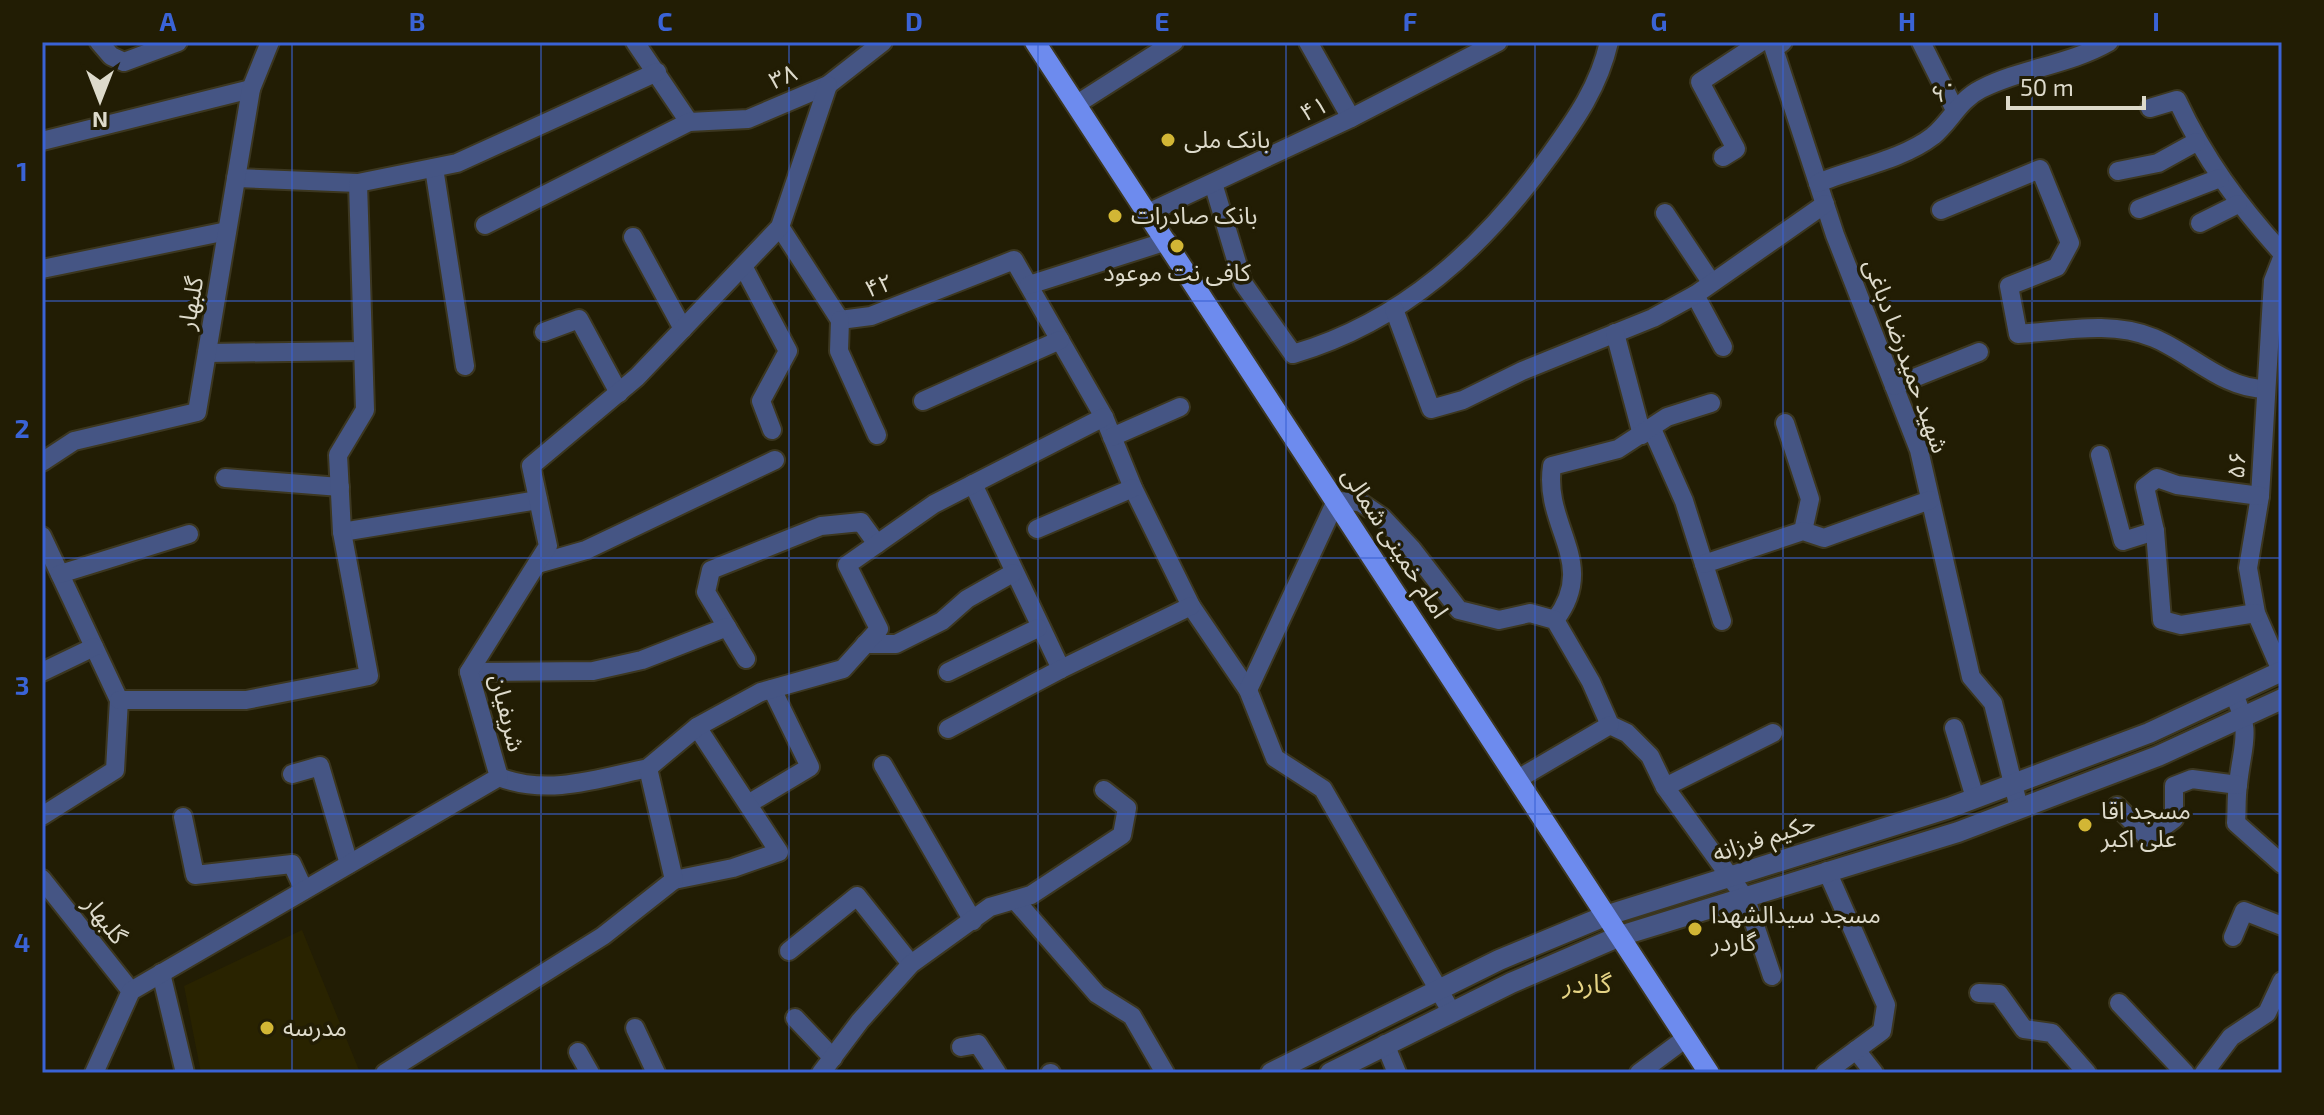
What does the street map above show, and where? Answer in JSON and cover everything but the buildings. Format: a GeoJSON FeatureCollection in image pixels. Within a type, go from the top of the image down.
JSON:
{"type":"FeatureCollection","features":[{"type":"Feature","properties":{"kind":"main road","name":"امام خمینی شمالی"},"geometry":{"type":"LineString","coordinates":[[1035,42],[1709,1073]]}},
{"type":"Feature","properties":{"kind":"street"},"geometry":{"type":"LineString","coordinates":[[99,42],[111,56],[124,62],[178,42]]}},
{"type":"Feature","properties":{"kind":"street","name":"گلبهار"},"geometry":{"type":"LineString","coordinates":[[42,462],[74,441],[197,412],[251,89],[270,42]]}},
{"type":"Feature","properties":{"kind":"street"},"geometry":{"type":"LineString","coordinates":[[485,225],[689,122],[635,42]]}},
{"type":"Feature","properties":{"kind":"street","name":"۳۸"},"geometry":{"type":"LineString","coordinates":[[689,122],[748,119],[828,85],[883,42]]}},
{"type":"Feature","properties":{"kind":"street"},"geometry":{"type":"LineString","coordinates":[[1077,104],[1174,42]]}},
{"type":"Feature","properties":{"kind":"street"},"geometry":{"type":"LineString","coordinates":[[1308,42],[1351,118]]}},
{"type":"Feature","properties":{"kind":"street","name":"۴۱"},"geometry":{"type":"LineString","coordinates":[[1148,213],[1351,118],[1498,42]]}},
{"type":"Feature","properties":{"kind":"street"},"geometry":{"type":"LineString","coordinates":[[1213,183],[1243,283],[1293,354],[1330,343],[1394,309],[1459,261],[1493,229],[1531,182],[1591,96],[1609,42]]}},
{"type":"Feature","properties":{"kind":"street"},"geometry":{"type":"LineString","coordinates":[[1921,42],[1954,108]]}},
{"type":"Feature","properties":{"kind":"street","name":"۶۰"},"geometry":{"type":"LineString","coordinates":[[1818,183],[1899,153],[1934,135],[1954,108],[1978,90],[2016,72],[2057,64],[2109,42]]}},
{"type":"Feature","properties":{"kind":"street"},"geometry":{"type":"LineString","coordinates":[[1723,157],[1736,149],[1700,82],[1771,44]]}},
{"type":"Feature","properties":{"kind":"street","name":"شهید حمیدرضا دباغی"},"geometry":{"type":"LineString","coordinates":[[1771,44],[1825,204],[1919,450],[1971,677],[1993,703],[2019,808]]}},
{"type":"Feature","properties":{"kind":"street"},"geometry":{"type":"LineString","coordinates":[[236,178],[358,183],[457,163],[657,72]]}},
{"type":"Feature","properties":{"kind":"street"},"geometry":{"type":"LineString","coordinates":[[780,227],[828,85]]}},
{"type":"Feature","properties":{"kind":"street"},"geometry":{"type":"LineString","coordinates":[[42,141],[251,89]]}},
{"type":"Feature","properties":{"kind":"street"},"geometry":{"type":"LineString","coordinates":[[2150,108],[2177,100],[2196,142],[2220,178],[2282,256]]}},
{"type":"Feature","properties":{"kind":"street"},"geometry":{"type":"LineString","coordinates":[[2118,171],[2158,163],[2196,142]]}},
{"type":"Feature","properties":{"kind":"street"},"geometry":{"type":"LineString","coordinates":[[434,168],[465,366]]}},
{"type":"Feature","properties":{"kind":"street"},"geometry":{"type":"LineString","coordinates":[[1941,210],[2040,169],[2070,243],[2057,267],[2009,286],[2018,334],[2108,327],[2123,330],[2153,337],[2245,389],[2266,389]]}},
{"type":"Feature","properties":{"kind":"street"},"geometry":{"type":"LineString","coordinates":[[2139,209],[2220,178]]}},
{"type":"Feature","properties":{"kind":"street"},"geometry":{"type":"LineString","coordinates":[[119,700],[246,700],[369,676],[342,532],[338,455],[365,410],[358,183]]}},
{"type":"Feature","properties":{"kind":"street"},"geometry":{"type":"LineString","coordinates":[[1394,309],[1431,409],[1463,400],[1695,295],[1825,204]]}},
{"type":"Feature","properties":{"kind":"street"},"geometry":{"type":"LineString","coordinates":[[2200,223],[2238,204]]}},
{"type":"Feature","properties":{"kind":"street"},"geometry":{"type":"LineString","coordinates":[[1665,213],[1711,282]]}},
{"type":"Feature","properties":{"kind":"street","name":"شریفیان"},"geometry":{"type":"LineString","coordinates":[[131,991],[499,777],[469,672],[548,546],[531,466],[619,393],[780,227]]}},
{"type":"Feature","properties":{"kind":"street","name":"۴۲"},"geometry":{"type":"LineString","coordinates":[[780,227],[840,320],[871,316],[1014,260],[1029,285]]}},
{"type":"Feature","properties":{"kind":"street"},"geometry":{"type":"LineString","coordinates":[[42,269],[227,231]]}},
{"type":"Feature","properties":{"kind":"street"},"geometry":{"type":"LineString","coordinates":[[633,237],[683,329]]}},
{"type":"Feature","properties":{"kind":"street"},"geometry":{"type":"LineString","coordinates":[[1167,241],[1029,285],[1104,417],[1133,488],[1191,606],[1248,690],[1275,758],[1323,789],[1452,1013]]}},
{"type":"Feature","properties":{"kind":"street","name":"۵۶"},"geometry":{"type":"LineString","coordinates":[[2282,256],[2273,281],[2260,496],[2248,568],[2256,613],[2282,672]]}},
{"type":"Feature","properties":{"kind":"street"},"geometry":{"type":"LineString","coordinates":[[743,266],[788,351],[761,401],[772,430]]}},
{"type":"Feature","properties":{"kind":"street"},"geometry":{"type":"LineString","coordinates":[[1695,295],[1723,347]]}},
{"type":"Feature","properties":{"kind":"street"},"geometry":{"type":"LineString","coordinates":[[544,332],[579,319],[619,393]]}},
{"type":"Feature","properties":{"kind":"street"},"geometry":{"type":"LineString","coordinates":[[840,320],[839,351],[877,435]]}},
{"type":"Feature","properties":{"kind":"street"},"geometry":{"type":"LineString","coordinates":[[1615,333],[1647,432],[1684,501],[1722,621]]}},
{"type":"Feature","properties":{"kind":"street"},"geometry":{"type":"LineString","coordinates":[[923,401],[1060,340]]}},
{"type":"Feature","properties":{"kind":"street"},"geometry":{"type":"LineString","coordinates":[[207,353],[363,351]]}},
{"type":"Feature","properties":{"kind":"street"},"geometry":{"type":"LineString","coordinates":[[1894,386],[1979,352]]}},
{"type":"Feature","properties":{"kind":"street"},"geometry":{"type":"LineString","coordinates":[[1555,620],[1568,603],[1575,577],[1549,486],[1552,466],[1618,449],[1667,417],[1711,403]]}},
{"type":"Feature","properties":{"kind":"street"},"geometry":{"type":"LineString","coordinates":[[1112,437],[1180,407]]}},
{"type":"Feature","properties":{"kind":"street"},"geometry":{"type":"LineString","coordinates":[[499,777],[525,787],[566,786],[648,768],[697,727],[772,689],[843,669],[879,629],[847,565],[934,504],[1104,417]]}},
{"type":"Feature","properties":{"kind":"street"},"geometry":{"type":"LineString","coordinates":[[1785,423],[1810,499],[1803,531]]}},
{"type":"Feature","properties":{"kind":"street"},"geometry":{"type":"LineString","coordinates":[[2100,455],[2123,541],[2155,531]]}},
{"type":"Feature","properties":{"kind":"street"},"geometry":{"type":"LineString","coordinates":[[537,564],[586,550],[775,460]]}},
{"type":"Feature","properties":{"kind":"street"},"geometry":{"type":"LineString","coordinates":[[225,478],[340,487]]}},
{"type":"Feature","properties":{"kind":"street"},"geometry":{"type":"LineString","coordinates":[[2256,613],[2181,625],[2162,620],[2155,531],[2145,487],[2157,478],[2177,485],[2260,496]]}},
{"type":"Feature","properties":{"kind":"street"},"geometry":{"type":"LineString","coordinates":[[973,484],[1038,628],[1061,669]]}},
{"type":"Feature","properties":{"kind":"street"},"geometry":{"type":"LineString","coordinates":[[1037,529],[1133,488]]}},
{"type":"Feature","properties":{"kind":"street"},"geometry":{"type":"LineString","coordinates":[[342,532],[538,500]]}},
{"type":"Feature","properties":{"kind":"street"},"geometry":{"type":"LineString","coordinates":[[1704,564],[1803,531],[1824,538],[1930,500]]}},
{"type":"Feature","properties":{"kind":"street"},"geometry":{"type":"LineString","coordinates":[[1248,690],[1336,501],[1360,502],[1382,517],[1412,549],[1459,610],[1499,620],[1530,613],[1555,620],[1591,682],[1610,725],[1627,733],[1650,756],[1665,787],[1746,899],[1772,976]]}},
{"type":"Feature","properties":{"kind":"street"},"geometry":{"type":"LineString","coordinates":[[746,659],[706,592],[711,570],[821,526],[861,522],[877,544]]}},
{"type":"Feature","properties":{"kind":"street"},"geometry":{"type":"LineString","coordinates":[[60,574],[189,534]]}},
{"type":"Feature","properties":{"kind":"street"},"geometry":{"type":"LineString","coordinates":[[42,536],[119,700],[115,770],[42,816]]}},
{"type":"Feature","properties":{"kind":"street"},"geometry":{"type":"LineString","coordinates":[[865,644],[896,644],[942,621],[967,599],[1013,573]]}},
{"type":"Feature","properties":{"kind":"street"},"geometry":{"type":"LineString","coordinates":[[948,729],[1061,669],[1191,606]]}},
{"type":"Feature","properties":{"kind":"street"},"geometry":{"type":"LineString","coordinates":[[469,672],[593,671],[642,660],[727,627]]}},
{"type":"Feature","properties":{"kind":"street"},"geometry":{"type":"LineString","coordinates":[[948,672],[1038,628]]}},
{"type":"Feature","properties":{"kind":"street"},"geometry":{"type":"LineString","coordinates":[[42,672],[94,647]]}},
{"type":"Feature","properties":{"kind":"street","name":"حکیم فرزانه"},"geometry":{"type":"LineString","coordinates":[[1271,1073],[1499,960],[1605,916],[1975,798],[2149,733],[2282,672]]}},
{"type":"Feature","properties":{"kind":"street"},"geometry":{"type":"LineString","coordinates":[[748,804],[810,767],[772,689]]}},
{"type":"Feature","properties":{"kind":"street"},"geometry":{"type":"LineString","coordinates":[[2233,693],[2245,716],[2247,744],[2238,785],[2236,823],[2282,864]]}},
{"type":"Feature","properties":{"kind":"street"},"geometry":{"type":"LineString","coordinates":[[1330,1073],[1511,983],[1620,936],[1958,832],[2158,756],[2282,699]]}},
{"type":"Feature","properties":{"kind":"street"},"geometry":{"type":"LineString","coordinates":[[1518,779],[1610,725]]}},
{"type":"Feature","properties":{"kind":"street"},"geometry":{"type":"LineString","coordinates":[[385,1073],[603,936],[674,880],[733,868],[779,852],[697,727]]}},
{"type":"Feature","properties":{"kind":"street"},"geometry":{"type":"LineString","coordinates":[[1954,728],[1975,798]]}},
{"type":"Feature","properties":{"kind":"street"},"geometry":{"type":"LineString","coordinates":[[1665,787],[1773,733]]}},
{"type":"Feature","properties":{"kind":"street"},"geometry":{"type":"LineString","coordinates":[[883,765],[973,921]]}},
{"type":"Feature","properties":{"kind":"street"},"geometry":{"type":"LineString","coordinates":[[292,774],[320,766],[349,864]]}},
{"type":"Feature","properties":{"kind":"street"},"geometry":{"type":"LineString","coordinates":[[648,768],[674,880]]}},
{"type":"Feature","properties":{"kind":"street"},"geometry":{"type":"LineString","coordinates":[[2117,806],[2148,838],[2174,819],[2174,786],[2192,779],[2238,785]]}},
{"type":"Feature","properties":{"kind":"street"},"geometry":{"type":"LineString","coordinates":[[821,1073],[860,1021],[911,964],[990,907],[1031,895],[1122,835],[1127,808],[1104,790]]}},
{"type":"Feature","properties":{"kind":"street"},"geometry":{"type":"LineString","coordinates":[[183,817],[195,875],[292,864],[304,890]]}},
{"type":"Feature","properties":{"kind":"street"},"geometry":{"type":"LineString","coordinates":[[1825,1073],[1882,1031],[1886,1005],[1827,871]]}},
{"type":"Feature","properties":{"kind":"street","name":"گلبهار"},"geometry":{"type":"LineString","coordinates":[[42,879],[131,991]]}},
{"type":"Feature","properties":{"kind":"street"},"geometry":{"type":"LineString","coordinates":[[789,951],[857,896],[911,964]]}},
{"type":"Feature","properties":{"kind":"street"},"geometry":{"type":"LineString","coordinates":[[1015,900],[1097,994],[1132,1016],[1165,1073]]}},
{"type":"Feature","properties":{"kind":"street"},"geometry":{"type":"LineString","coordinates":[[2233,937],[2244,911],[2282,926]]}},
{"type":"Feature","properties":{"kind":"street"},"geometry":{"type":"LineString","coordinates":[[161,973],[185,1073]]}},
{"type":"Feature","properties":{"kind":"street"},"geometry":{"type":"LineString","coordinates":[[2204,1073],[2231,1037],[2267,1013],[2282,981]]}},
{"type":"Feature","properties":{"kind":"street"},"geometry":{"type":"LineString","coordinates":[[94,1073],[131,991]]}},
{"type":"Feature","properties":{"kind":"street"},"geometry":{"type":"LineString","coordinates":[[1979,993],[1999,994],[2024,1029],[2052,1033],[2087,1073]]}},
{"type":"Feature","properties":{"kind":"street"},"geometry":{"type":"LineString","coordinates":[[2119,1003],[2185,1073]]}},
{"type":"Feature","properties":{"kind":"street"},"geometry":{"type":"LineString","coordinates":[[795,1018],[833,1058]]}},
{"type":"Feature","properties":{"kind":"street"},"geometry":{"type":"LineString","coordinates":[[635,1028],[656,1073]]}},
{"type":"Feature","properties":{"kind":"street"},"geometry":{"type":"LineString","coordinates":[[1639,1073],[1686,1038]]}},
{"type":"Feature","properties":{"kind":"street"},"geometry":{"type":"LineString","coordinates":[[961,1047],[978,1044],[997,1073]]}},
{"type":"Feature","properties":{"kind":"street"},"geometry":{"type":"LineString","coordinates":[[1385,1044],[1397,1073]]}},
{"type":"Feature","properties":{"kind":"street"},"geometry":{"type":"LineString","coordinates":[[1856,1050],[1874,1073]]}},
{"type":"Feature","properties":{"kind":"street"},"geometry":{"type":"LineString","coordinates":[[578,1052],[590,1073]]}},
{"type":"Feature","properties":{"kind":"shaded area","name":"مدرسه"},"geometry":{"type":"Polygon","coordinates":[[[302,930],[359,1070],[201,1073],[184,986],[302,930]]]}},
{"type":"Feature","properties":{"kind":"place","name":"بانک ملی"},"geometry":{"type":"Point","coordinates":[1168,140]}},
{"type":"Feature","properties":{"kind":"place","name":"بانک صادرات"},"geometry":{"type":"Point","coordinates":[1115,216]}},
{"type":"Feature","properties":{"kind":"place","name":"کافی نت موعود"},"geometry":{"type":"Point","coordinates":[1177,246]}},
{"type":"Feature","properties":{"kind":"place","name":"مسجد اقا علی اکبر"},"geometry":{"type":"Point","coordinates":[2085,825]}},
{"type":"Feature","properties":{"kind":"place","name":"مسجد سیدالشهدا گاردر"},"geometry":{"type":"Point","coordinates":[1695,929]}},
{"type":"Feature","properties":{"kind":"place","name":"مدرسه"},"geometry":{"type":"Point","coordinates":[267,1028]}},
{"type":"Feature","properties":{"kind":"district","name":"گاردر"},"geometry":{"type":"Point","coordinates":[1587,984]}}]}
